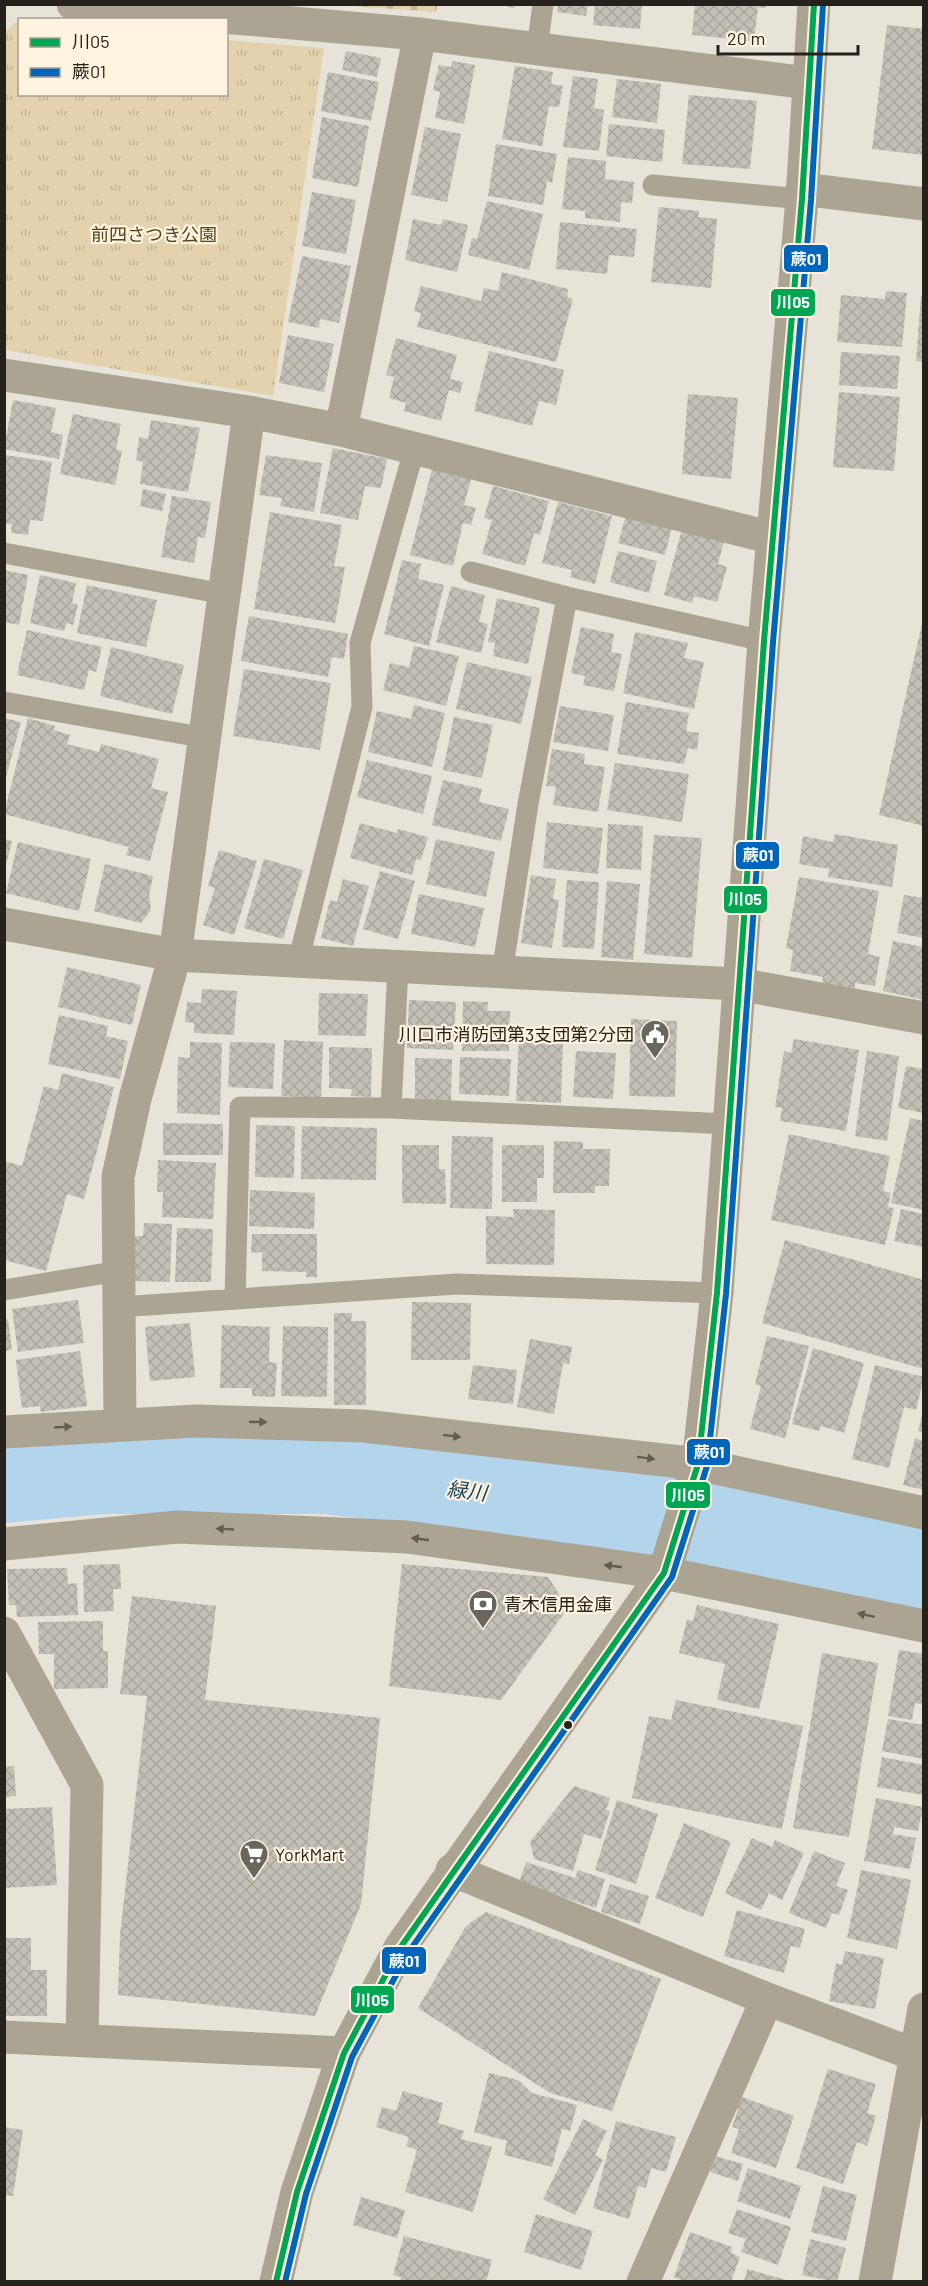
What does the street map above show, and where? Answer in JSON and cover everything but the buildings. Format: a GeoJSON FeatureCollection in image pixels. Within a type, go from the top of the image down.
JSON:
{"type":"FeatureCollection","features":[{"type":"Feature","properties":{"kind":"street"},"geometry":{"type":"LineString","coordinates":[[73,4],[420,34],[808,83]]}},
{"type":"Feature","properties":{"kind":"street"},"geometry":{"type":"LineString","coordinates":[[276,2282],[297,2192],[344,2053],[400,1947],[668,1564],[694,1477],[717,1293],[764,641],[802,194],[814,4]]}},
{"type":"Feature","properties":{"kind":"street"},"geometry":{"type":"LineString","coordinates":[[341,430],[420,34]]}},
{"type":"Feature","properties":{"kind":"street"},"geometry":{"type":"LineString","coordinates":[[802,194],[924,204]]}},
{"type":"Feature","properties":{"kind":"street"},"geometry":{"type":"LineString","coordinates":[[4,375],[249,412],[341,430],[773,538]]}},
{"type":"Feature","properties":{"kind":"street"},"geometry":{"type":"LineString","coordinates":[[120,1424],[118,1177],[135,1099],[175,955],[249,412]]}},
{"type":"Feature","properties":{"kind":"street"},"geometry":{"type":"LineString","coordinates":[[4,924],[175,955],[738,984],[924,1018]]}},
{"type":"Feature","properties":{"kind":"street"},"geometry":{"type":"LineString","coordinates":[[4,1432],[196,1421],[364,1425],[924,1513]]}},
{"type":"Feature","properties":{"kind":"street"},"geometry":{"type":"LineString","coordinates":[[4,1544],[177,1527],[407,1538],[668,1564],[924,1626]]}},
{"type":"Feature","properties":{"kind":"street"},"geometry":{"type":"LineString","coordinates":[[4,1633],[87,1785],[82,2040]]}},
{"type":"Feature","properties":{"kind":"street"},"geometry":{"type":"LineString","coordinates":[[452,1870],[767,1999],[920,2057]]}},
{"type":"Feature","properties":{"kind":"street"},"geometry":{"type":"LineString","coordinates":[[643,2282],[767,1999]]}},
{"type":"Feature","properties":{"kind":"street"},"geometry":{"type":"LineString","coordinates":[[875,2282],[920,2057],[924,2009]]}},
{"type":"Feature","properties":{"kind":"street"},"geometry":{"type":"LineString","coordinates":[[4,2037],[344,2053]]}},
{"type":"Feature","properties":{"kind":"lane"},"geometry":{"type":"LineString","coordinates":[[537,49],[543,4]]}},
{"type":"Feature","properties":{"kind":"lane"},"geometry":{"type":"LineString","coordinates":[[653,185],[802,194]]}},
{"type":"Feature","properties":{"kind":"lane"},"geometry":{"type":"LineString","coordinates":[[298,962],[362,707],[360,643],[414,450]]}},
{"type":"Feature","properties":{"kind":"lane"},"geometry":{"type":"LineString","coordinates":[[4,553],[224,594]]}},
{"type":"Feature","properties":{"kind":"lane"},"geometry":{"type":"LineString","coordinates":[[471,572],[567,597],[764,641]]}},
{"type":"Feature","properties":{"kind":"lane"},"geometry":{"type":"LineString","coordinates":[[502,973],[528,804],[567,597]]}},
{"type":"Feature","properties":{"kind":"lane"},"geometry":{"type":"LineString","coordinates":[[4,702],[206,738]]}},
{"type":"Feature","properties":{"kind":"lane"},"geometry":{"type":"LineString","coordinates":[[391,1108],[398,968]]}},
{"type":"Feature","properties":{"kind":"lane"},"geometry":{"type":"LineString","coordinates":[[235,1299],[240,1107],[391,1108],[728,1124]]}},
{"type":"Feature","properties":{"kind":"lane"},"geometry":{"type":"LineString","coordinates":[[4,1290],[119,1271]]}},
{"type":"Feature","properties":{"kind":"lane"},"geometry":{"type":"LineString","coordinates":[[119,1308],[458,1284],[717,1293]]}},
{"type":"Feature","properties":{"kind":"green space"},"geometry":{"type":"Polygon","coordinates":[[[337,5],[437,5],[436,12],[337,5]]]}},
{"type":"Feature","properties":{"kind":"green space","name":"前四さつき公園"},"geometry":{"type":"Polygon","coordinates":[[[18,23],[18,96],[228,96],[228,40],[324,48],[273,396],[5,350],[4,32],[18,23]]]}},
{"type":"Feature","properties":{"kind":"waterway","name":"緑川"},"geometry":{"type":"LineString","coordinates":[[4,1481],[104,1472],[327,1472],[647,1513],[924,1569]]}},
{"type":"Feature","properties":{"kind":"transit line","name":"川05"},"geometry":{"type":"LineString","coordinates":[[276,2282],[297,2192],[344,2053],[400,1948],[664,1573],[698,1464],[717,1293],[764,641],[802,199],[814,4]]}},
{"type":"Feature","properties":{"kind":"transit line","name":"蕨01"},"geometry":{"type":"LineString","coordinates":[[285,2282],[306,2194],[352,2057],[408,1953],[672,1577],[707,1466],[726,1294],[773,642],[811,200],[823,5]]}},
{"type":"Feature","properties":{"kind":"place","name":"川口市消防団第3支団第2分団"},"geometry":{"type":"Point","coordinates":[655,1060]}},
{"type":"Feature","properties":{"kind":"place","name":"青木信用金庫"},"geometry":{"type":"Point","coordinates":[483,1630]}},
{"type":"Feature","properties":{"kind":"place","name":"YorkMart"},"geometry":{"type":"Point","coordinates":[254,1880]}}]}
